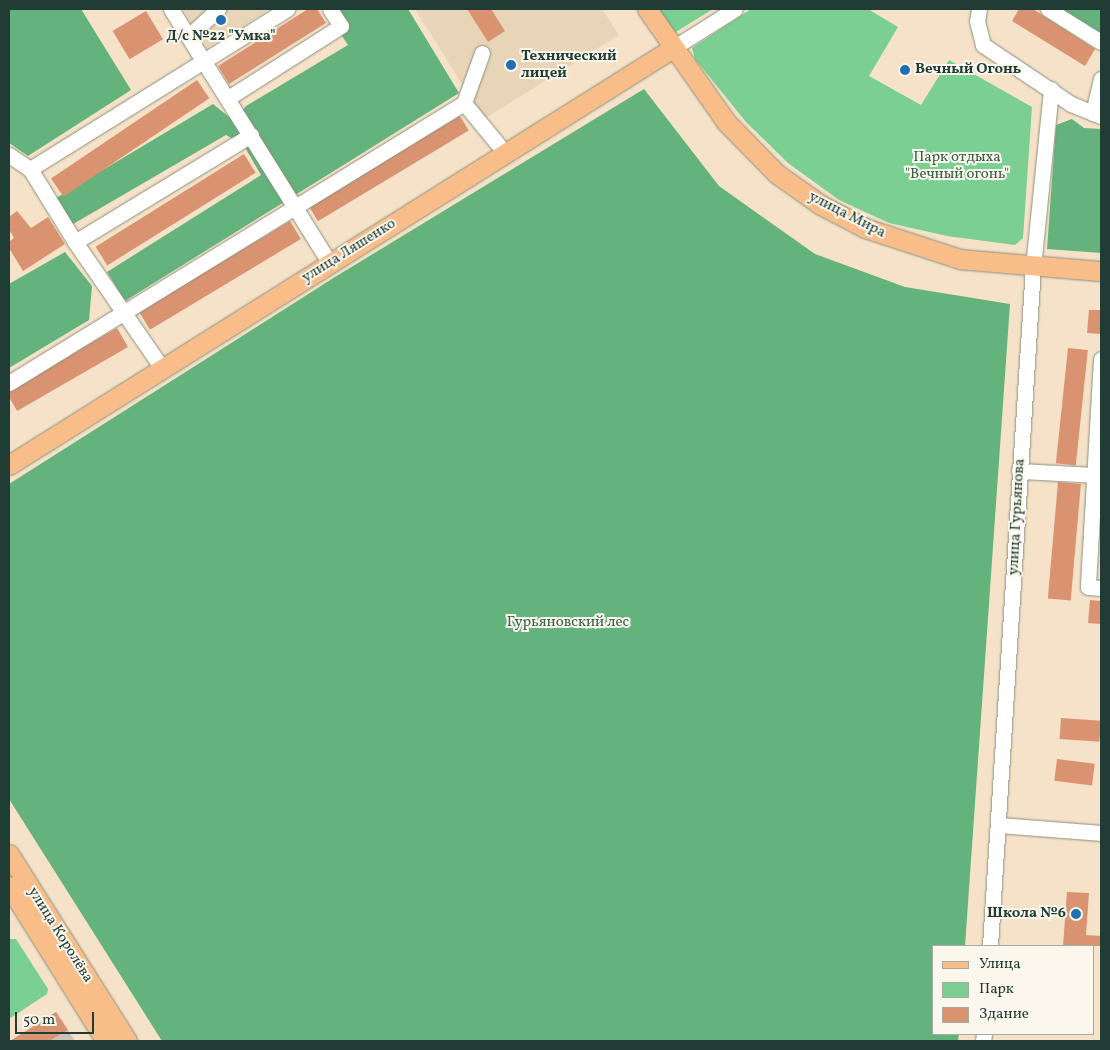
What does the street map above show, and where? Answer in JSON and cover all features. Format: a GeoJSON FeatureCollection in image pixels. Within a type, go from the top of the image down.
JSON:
{"type":"FeatureCollection","features":[{"type":"Feature","properties":{"kind":"main road","name":"улица Мира"},"geometry":{"type":"LineString","coordinates":[[647,9],[726,122],[776,174],[821,205],[910,245],[960,259],[1101,271]]}},
{"type":"Feature","properties":{"kind":"main road","name":"улица Ляшенко"},"geometry":{"type":"LineString","coordinates":[[9,465],[673,48]]}},
{"type":"Feature","properties":{"kind":"main road","name":"улица Королёва"},"geometry":{"type":"LineString","coordinates":[[9,854],[127,1041]]}},
{"type":"Feature","properties":{"kind":"main road","name":"улица Королёва"},"geometry":{"type":"LineString","coordinates":[[9,886],[106,1041]]}},
{"type":"Feature","properties":{"kind":"street"},"geometry":{"type":"LineString","coordinates":[[171,9],[330,263]]}},
{"type":"Feature","properties":{"kind":"street"},"geometry":{"type":"LineString","coordinates":[[189,36],[218,9]]}},
{"type":"Feature","properties":{"kind":"street"},"geometry":{"type":"LineString","coordinates":[[30,169],[287,9]]}},
{"type":"Feature","properties":{"kind":"street"},"geometry":{"type":"LineString","coordinates":[[228,98],[341,26],[330,9]]}},
{"type":"Feature","properties":{"kind":"street","name":"улица Ляшенко"},"geometry":{"type":"LineString","coordinates":[[673,48],[735,9]]}},
{"type":"Feature","properties":{"kind":"street"},"geometry":{"type":"LineString","coordinates":[[1048,9],[1101,42]]}},
{"type":"Feature","properties":{"kind":"street"},"geometry":{"type":"LineString","coordinates":[[978,15],[983,45],[1097,115],[1101,80]]}},
{"type":"Feature","properties":{"kind":"street"},"geometry":{"type":"LineString","coordinates":[[9,383],[122,311],[464,103],[482,52]]}},
{"type":"Feature","properties":{"kind":"street","name":"улица Гурьянова"},"geometry":{"type":"LineString","coordinates":[[990,945],[1000,825],[1019,471],[1033,266],[1052,89]]}},
{"type":"Feature","properties":{"kind":"street"},"geometry":{"type":"LineString","coordinates":[[464,103],[505,153]]}},
{"type":"Feature","properties":{"kind":"street"},"geometry":{"type":"LineString","coordinates":[[75,242],[251,135]]}},
{"type":"Feature","properties":{"kind":"street"},"geometry":{"type":"LineString","coordinates":[[9,155],[30,169],[75,242],[162,368]]}},
{"type":"Feature","properties":{"kind":"street"},"geometry":{"type":"LineString","coordinates":[[1101,359],[1088,587],[1101,588]]}},
{"type":"Feature","properties":{"kind":"street"},"geometry":{"type":"LineString","coordinates":[[1019,471],[1095,475]]}},
{"type":"Feature","properties":{"kind":"street"},"geometry":{"type":"LineString","coordinates":[[1000,825],[1101,834]]}},
{"type":"Feature","properties":{"kind":"shaded area","name":"Д/с №22 \"Умка\""},"geometry":{"type":"Polygon","coordinates":[[[183,9],[270,9],[207,48],[183,9]]]}},
{"type":"Feature","properties":{"kind":"shaded area","name":"Технический лицей"},"geometry":{"type":"Polygon","coordinates":[[[415,9],[602,9],[619,35],[484,119],[415,9]]]}},
{"type":"Feature","properties":{"kind":"shaded area"},"geometry":{"type":"Polygon","coordinates":[[[56,1012],[75,1041],[10,1041],[56,1012]]]}},
{"type":"Feature","properties":{"kind":"green space"},"geometry":{"type":"Polygon","coordinates":[[[9,9],[81,9],[131,90],[28,156],[9,143],[9,9]]]}},
{"type":"Feature","properties":{"kind":"green space"},"geometry":{"type":"Polygon","coordinates":[[[324,9],[408,9],[459,93],[125,301],[107,272],[261,175],[243,144],[226,135],[68,227],[51,201],[213,104],[234,121],[246,106],[348,45],[324,9]]]}},
{"type":"Feature","properties":{"kind":"green space"},"geometry":{"type":"Polygon","coordinates":[[[655,9],[713,9],[671,35],[655,9]]]}},
{"type":"Feature","properties":{"kind":"green space","name":"Парк отдыха \"Вечный огонь\""},"geometry":{"type":"Polygon","coordinates":[[[751,9],[868,9],[898,27],[869,76],[921,105],[949,60],[1032,107],[1023,238],[1015,245],[947,236],[889,223],[839,200],[788,163],[746,122],[695,59],[692,48],[751,9]]]}},
{"type":"Feature","properties":{"kind":"green space"},"geometry":{"type":"Polygon","coordinates":[[[1059,9],[1101,9],[1101,34],[1059,9]]]}},
{"type":"Feature","properties":{"kind":"green space","name":"Гурьяновский лес"},"geometry":{"type":"Polygon","coordinates":[[[644,89],[719,186],[815,254],[905,287],[1010,304],[965,945],[932,945],[932,1035],[959,1035],[958,1041],[162,1041],[9,799],[9,484],[335,277],[644,89]]]}},
{"type":"Feature","properties":{"kind":"green space"},"geometry":{"type":"Polygon","coordinates":[[[1072,119],[1084,128],[1101,129],[1101,253],[1047,249],[1056,125],[1072,119]]]}},
{"type":"Feature","properties":{"kind":"green space"},"geometry":{"type":"Polygon","coordinates":[[[65,252],[92,286],[89,320],[9,368],[9,284],[65,252]]]}},
{"type":"Feature","properties":{"kind":"green space"},"geometry":{"type":"Polygon","coordinates":[[[9,939],[16,939],[48,989],[47,994],[9,1019],[9,939]]]}},
{"type":"Feature","properties":{"kind":"building"},"geometry":{"type":"Polygon","coordinates":[[[308,9],[317,9],[326,23],[229,84],[218,66],[308,9]]]}},
{"type":"Feature","properties":{"kind":"building"},"geometry":{"type":"Polygon","coordinates":[[[467,9],[491,9],[505,31],[488,42],[467,9]]]}},
{"type":"Feature","properties":{"kind":"building"},"geometry":{"type":"Polygon","coordinates":[[[1019,9],[1033,9],[1095,49],[1085,66],[1012,21],[1019,9]]]}},
{"type":"Feature","properties":{"kind":"building"},"geometry":{"type":"Polygon","coordinates":[[[146,11],[163,39],[130,59],[113,31],[146,11]]]}},
{"type":"Feature","properties":{"kind":"building"},"geometry":{"type":"Polygon","coordinates":[[[197,80],[209,98],[63,197],[51,178],[197,80]]]}},
{"type":"Feature","properties":{"kind":"building"},"geometry":{"type":"Polygon","coordinates":[[[460,116],[469,131],[318,221],[309,207],[460,116]]]}},
{"type":"Feature","properties":{"kind":"building"},"geometry":{"type":"Polygon","coordinates":[[[244,154],[256,173],[107,265],[96,247],[244,154]]]}},
{"type":"Feature","properties":{"kind":"building"},"geometry":{"type":"Polygon","coordinates":[[[17,211],[31,228],[48,217],[65,244],[23,271],[9,248],[9,242],[14,238],[9,229],[9,217],[17,211]]]}},
{"type":"Feature","properties":{"kind":"building"},"geometry":{"type":"Polygon","coordinates":[[[290,221],[301,239],[150,330],[139,312],[290,221]]]}},
{"type":"Feature","properties":{"kind":"building"},"geometry":{"type":"Polygon","coordinates":[[[1089,310],[1101,310],[1101,334],[1087,333],[1089,310]]]}},
{"type":"Feature","properties":{"kind":"building"},"geometry":{"type":"Polygon","coordinates":[[[117,328],[128,347],[17,411],[9,397],[9,390],[117,328]]]}},
{"type":"Feature","properties":{"kind":"building"},"geometry":{"type":"Polygon","coordinates":[[[1068,348],[1088,350],[1076,465],[1056,463],[1068,348]]]}},
{"type":"Feature","properties":{"kind":"building"},"geometry":{"type":"Polygon","coordinates":[[[1058,482],[1081,484],[1071,601],[1048,599],[1058,482]]]}},
{"type":"Feature","properties":{"kind":"building"},"geometry":{"type":"Polygon","coordinates":[[[1090,600],[1101,601],[1101,624],[1088,623],[1090,600]]]}},
{"type":"Feature","properties":{"kind":"building"},"geometry":{"type":"Polygon","coordinates":[[[1061,718],[1101,721],[1099,742],[1060,739],[1061,718]]]}},
{"type":"Feature","properties":{"kind":"building"},"geometry":{"type":"Polygon","coordinates":[[[1057,759],[1095,764],[1092,785],[1054,781],[1057,759]]]}},
{"type":"Feature","properties":{"kind":"building","name":"Школа №6"},"geometry":{"type":"Polygon","coordinates":[[[1067,892],[1089,893],[1086,935],[1101,936],[1101,946],[1063,945],[1067,892]]]}},
{"type":"Feature","properties":{"kind":"building"},"geometry":{"type":"Polygon","coordinates":[[[56,1012],[68,1030],[49,1041],[10,1041],[56,1012]]]}},
{"type":"Feature","properties":{"kind":"place","name":"Д/с №22 \"Умка\""},"geometry":{"type":"Point","coordinates":[221,20]}},
{"type":"Feature","properties":{"kind":"place","name":"Технический лицей"},"geometry":{"type":"Point","coordinates":[511,65]}},
{"type":"Feature","properties":{"kind":"place","name":"Вечный Огонь"},"geometry":{"type":"Point","coordinates":[905,70]}},
{"type":"Feature","properties":{"kind":"place","name":"Школа №6"},"geometry":{"type":"Point","coordinates":[1076,914]}}]}
